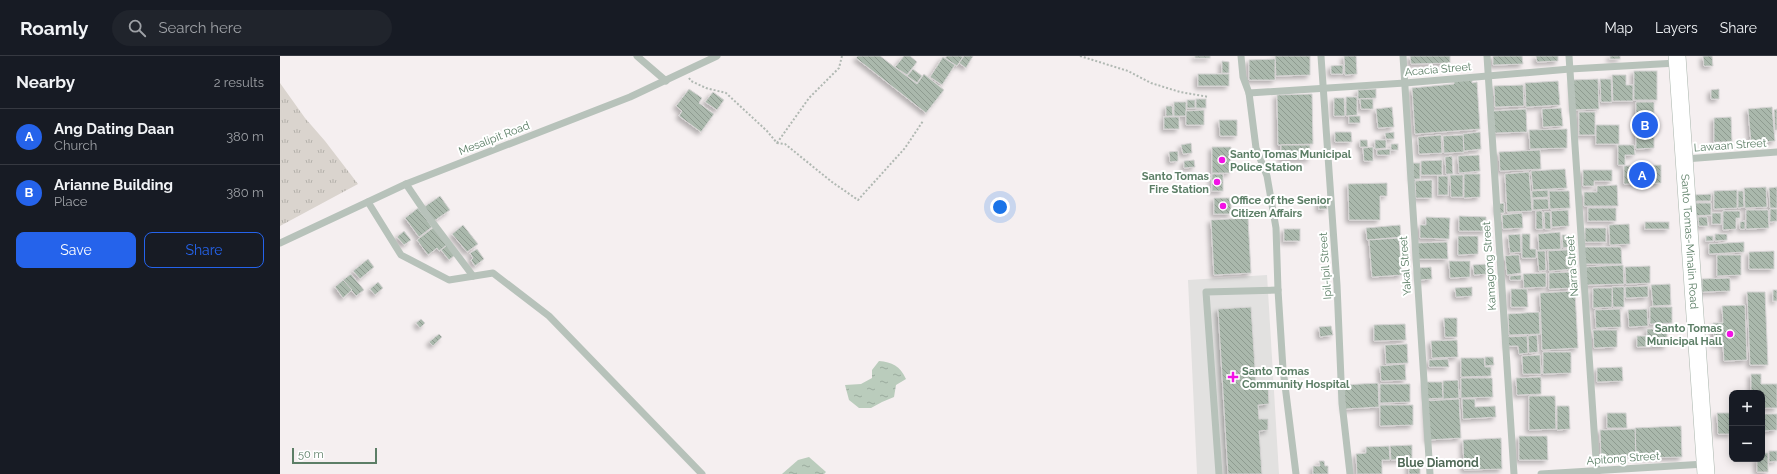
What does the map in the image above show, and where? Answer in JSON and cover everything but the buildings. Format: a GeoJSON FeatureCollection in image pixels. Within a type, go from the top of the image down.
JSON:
{"type":"FeatureCollection","features":[{"type":"Feature","properties":{"kind":"main road","name":"Santo Tomas-Minalin Road"},"geometry":{"type":"LineString","coordinates":[[1677,59],[1706,469]]}},
{"type":"Feature","properties":{"kind":"street"},"geometry":{"type":"LineString","coordinates":[[637,56],[666,81]]}},
{"type":"Feature","properties":{"kind":"street","name":"Mesalipit Road"},"geometry":{"type":"LineString","coordinates":[[280,243],[406,184],[630,97],[717,56]]}},
{"type":"Feature","properties":{"kind":"street"},"geometry":{"type":"LineString","coordinates":[[1241,56],[1243,78],[1249,93],[1256,148],[1267,176],[1276,228],[1283,369],[1296,474]]}},
{"type":"Feature","properties":{"kind":"street","name":"Ipil-Ipil Street"},"geometry":{"type":"LineString","coordinates":[[1320,56],[1337,285],[1342,403],[1350,474]]}},
{"type":"Feature","properties":{"kind":"street","name":"Yakal Street"},"geometry":{"type":"LineString","coordinates":[[1403,56],[1430,474]]}},
{"type":"Feature","properties":{"kind":"street","name":"Kamagong Street"},"geometry":{"type":"LineString","coordinates":[[1487,56],[1514,474]]}},
{"type":"Feature","properties":{"kind":"street","name":"Narra Street"},"geometry":{"type":"LineString","coordinates":[[1569,56],[1597,472]]}},
{"type":"Feature","properties":{"kind":"street","name":"Acacia Street"},"geometry":{"type":"LineString","coordinates":[[1249,93],[1405,83],[1677,59]]}},
{"type":"Feature","properties":{"kind":"street","name":"Lawaan Street"},"geometry":{"type":"LineString","coordinates":[[1685,159],[1777,152]]}},
{"type":"Feature","properties":{"kind":"street"},"geometry":{"type":"LineString","coordinates":[[406,184],[426,215],[474,276]]}},
{"type":"Feature","properties":{"kind":"street"},"geometry":{"type":"LineString","coordinates":[[368,202],[400,255],[423,265],[450,280],[493,273],[549,316],[702,474]]}},
{"type":"Feature","properties":{"kind":"street"},"geometry":{"type":"LineString","coordinates":[[1219,474],[1206,292],[1278,290]]}},
{"type":"Feature","properties":{"kind":"street","name":"Apitong Street"},"geometry":{"type":"LineString","coordinates":[[1541,474],[1706,469]]}},
{"type":"Feature","properties":{"kind":"path"},"geometry":{"type":"LineString","coordinates":[[777,143],[809,98],[833,76],[839,68],[842,56]]}},
{"type":"Feature","properties":{"kind":"path"},"geometry":{"type":"LineString","coordinates":[[1080,56],[1128,71],[1151,83],[1180,92],[1209,97]]}},
{"type":"Feature","properties":{"kind":"path"},"geometry":{"type":"LineString","coordinates":[[685,72],[691,81],[706,88],[726,93],[767,131],[777,143],[785,144],[832,182],[858,200],[905,148],[923,121]]}},
{"type":"Feature","properties":{"kind":"shaded area","name":"Santo Tomas Community Hospital"},"geometry":{"type":"Polygon","coordinates":[[[1267,275],[1279,474],[1197,474],[1188,280],[1267,275]]]}},
{"type":"Feature","properties":{"kind":"green space"},"geometry":{"type":"Polygon","coordinates":[[[280,83],[305,118],[358,184],[280,226],[280,83]]]}},
{"type":"Feature","properties":{"kind":"water"},"geometry":{"type":"Polygon","coordinates":[[[879,361],[888,362],[898,368],[906,379],[896,385],[894,397],[871,408],[859,408],[849,400],[845,385],[861,384],[872,378],[872,370],[879,361]]]}},
{"type":"Feature","properties":{"kind":"water"},"geometry":{"type":"Polygon","coordinates":[[[809,457],[826,472],[824,474],[782,474],[798,460],[809,457]]]}},
{"type":"Feature","properties":{"kind":"place","name":"Arianne Building"},"geometry":{"type":"Point","coordinates":[1645,125]}},
{"type":"Feature","properties":{"kind":"place","name":"Santo Tomas Municipal Police Station"},"geometry":{"type":"Point","coordinates":[1222,160]}},
{"type":"Feature","properties":{"kind":"place","name":"Ang Dating Daan"},"geometry":{"type":"Point","coordinates":[1642,175]}},
{"type":"Feature","properties":{"kind":"place","name":"Santo Tomas Fire Station"},"geometry":{"type":"Point","coordinates":[1217,182]}},
{"type":"Feature","properties":{"kind":"place","name":"Office of the Senior Citizen Affairs"},"geometry":{"type":"Point","coordinates":[1223,206]}},
{"type":"Feature","properties":{"kind":"place","name":"Santo Tomas Municipal Hall"},"geometry":{"type":"Point","coordinates":[1730,334]}},
{"type":"Feature","properties":{"kind":"place","name":"Santo Tomas Community Hospital"},"geometry":{"type":"Point","coordinates":[1233,377]}},
{"type":"Feature","properties":{"kind":"district","name":"Blue Diamond"},"geometry":{"type":"Point","coordinates":[1438,463]}}]}
